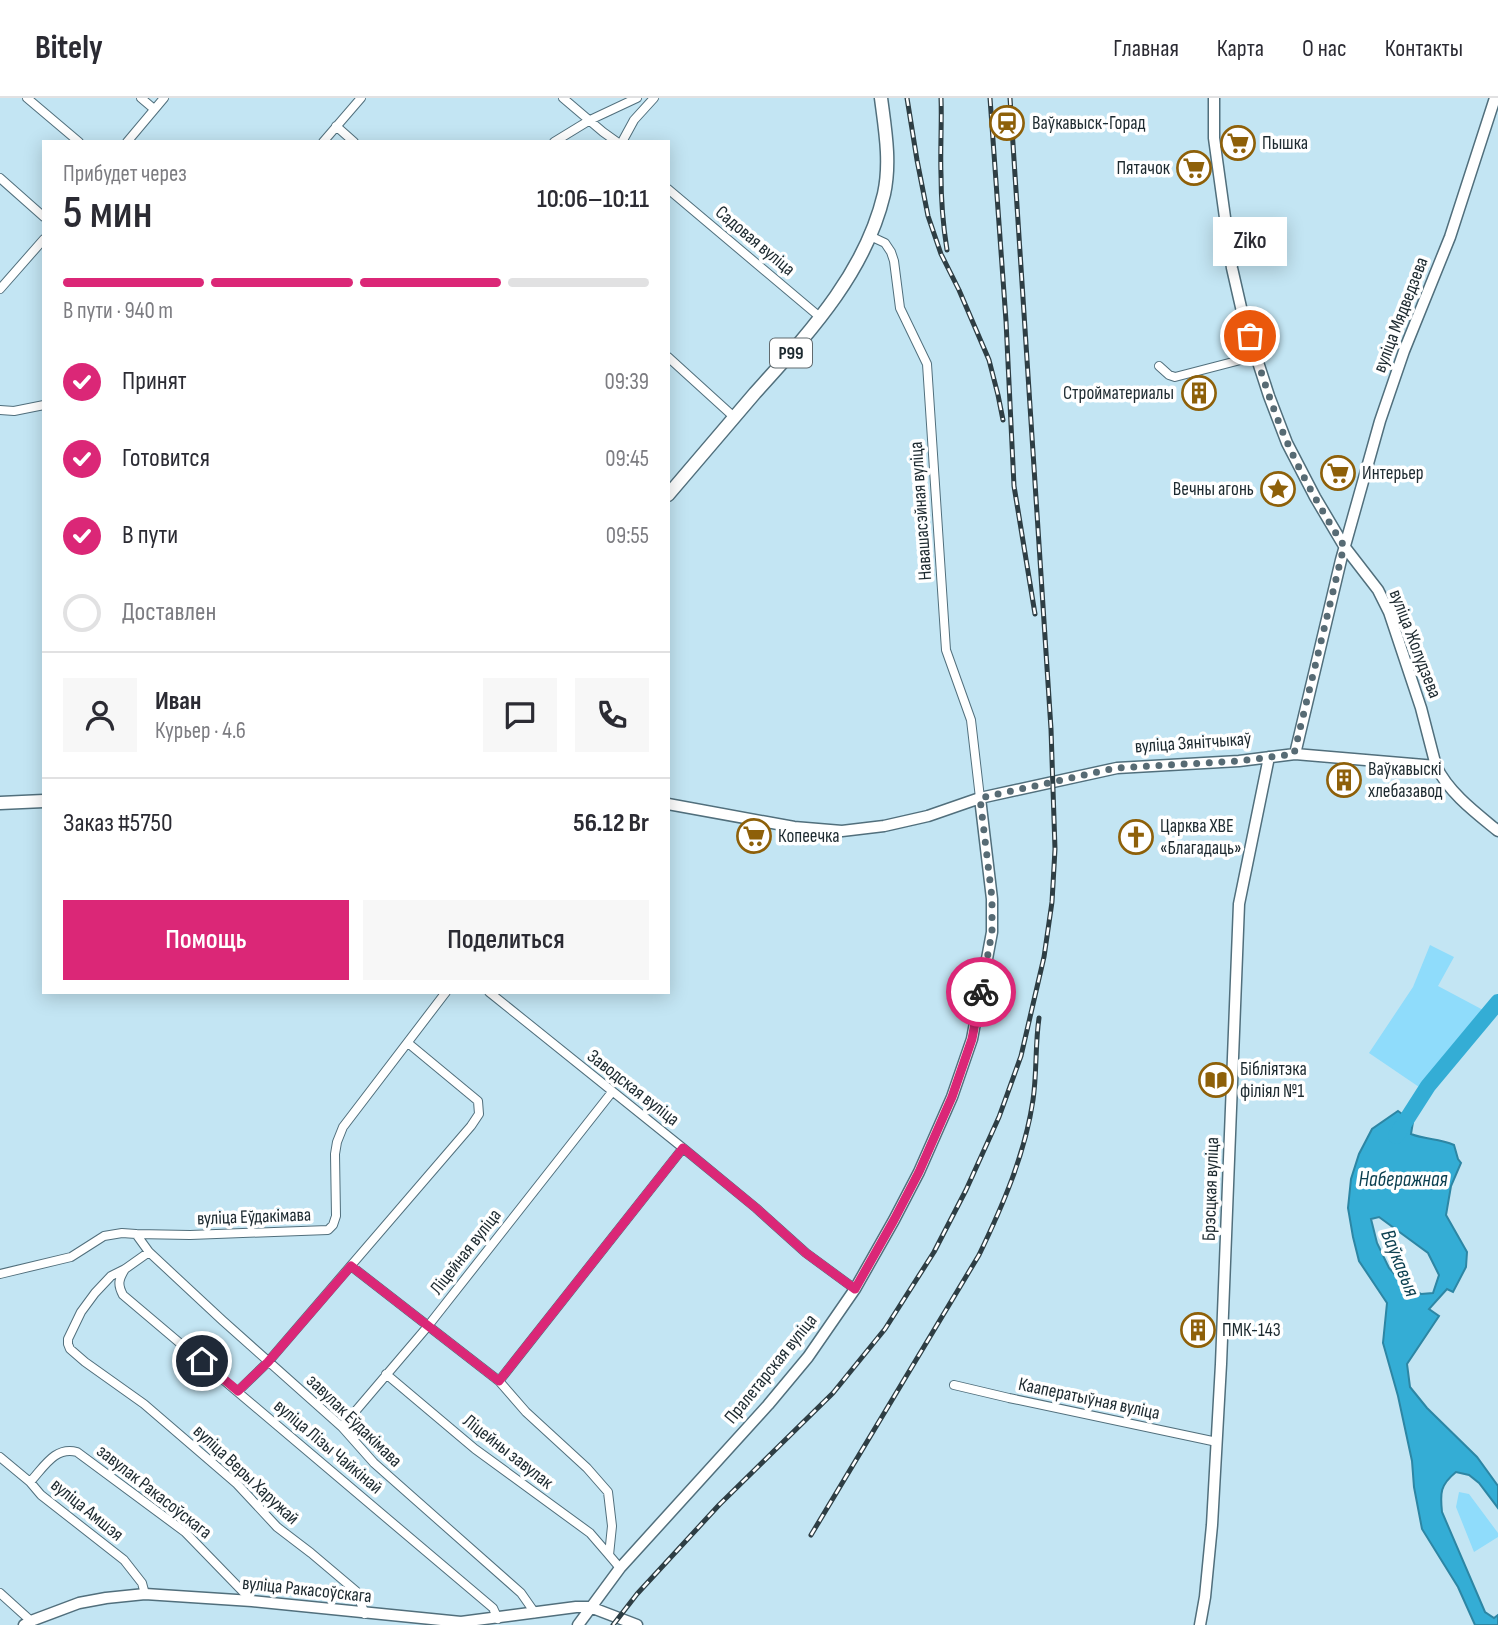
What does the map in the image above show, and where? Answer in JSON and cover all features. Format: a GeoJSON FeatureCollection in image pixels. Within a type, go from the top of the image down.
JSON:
{"type":"FeatureCollection","features":[{"type":"Feature","properties":{"kind":"main road","name":"Р99"},"geometry":{"type":"LineString","coordinates":[[670,493],[821,318],[844,286],[870,236],[884,191],[887,143],[881,98]]}},
{"type":"Feature","properties":{"kind":"main road"},"geometry":{"type":"LineString","coordinates":[[0,803],[42,801]]}},
{"type":"Feature","properties":{"kind":"street"},"geometry":{"type":"LineString","coordinates":[[27,98],[77,140]]}},
{"type":"Feature","properties":{"kind":"street"},"geometry":{"type":"LineString","coordinates":[[141,98],[154,109]]}},
{"type":"Feature","properties":{"kind":"street"},"geometry":{"type":"LineString","coordinates":[[129,140],[164,98]]}},
{"type":"Feature","properties":{"kind":"street"},"geometry":{"type":"LineString","coordinates":[[325,140],[361,98]]}},
{"type":"Feature","properties":{"kind":"street"},"geometry":{"type":"LineString","coordinates":[[563,98],[617,140]]}},
{"type":"Feature","properties":{"kind":"street"},"geometry":{"type":"LineString","coordinates":[[557,140],[590,120],[637,98]]}},
{"type":"Feature","properties":{"kind":"street"},"geometry":{"type":"LineString","coordinates":[[621,140],[654,98]]}},
{"type":"Feature","properties":{"kind":"street","name":"вуліца Жолудзева"},"geometry":{"type":"LineString","coordinates":[[1214,98],[1214,138],[1232,268],[1243,316],[1287,443],[1344,546],[1378,590],[1389,612],[1421,708],[1436,766],[1455,793],[1498,831]]}},
{"type":"Feature","properties":{"kind":"street","name":"вуліца Мядведзева"},"geometry":{"type":"LineString","coordinates":[[1344,546],[1380,421],[1404,351],[1450,237],[1495,98]]}},
{"type":"Feature","properties":{"kind":"street"},"geometry":{"type":"LineString","coordinates":[[336,127],[352,140]]}},
{"type":"Feature","properties":{"kind":"street"},"geometry":{"type":"LineString","coordinates":[[0,178],[42,215]]}},
{"type":"Feature","properties":{"kind":"street","name":"Садовая вуліца"},"geometry":{"type":"LineString","coordinates":[[670,191],[821,318]]}},
{"type":"Feature","properties":{"kind":"street","name":"Навашасэйная вуліца"},"geometry":{"type":"LineString","coordinates":[[870,236],[885,243],[891,252],[900,308],[927,364],[946,650],[971,720],[980,798]]}},
{"type":"Feature","properties":{"kind":"street"},"geometry":{"type":"LineString","coordinates":[[1,285],[42,241]]}},
{"type":"Feature","properties":{"kind":"street"},"geometry":{"type":"LineString","coordinates":[[1159,366],[1175,377],[1256,356]]}},
{"type":"Feature","properties":{"kind":"street"},"geometry":{"type":"LineString","coordinates":[[670,359],[734,417]]}},
{"type":"Feature","properties":{"kind":"street"},"geometry":{"type":"LineString","coordinates":[[0,410],[14,411],[42,405]]}},
{"type":"Feature","properties":{"kind":"street"},"geometry":{"type":"LineString","coordinates":[[1294,754],[1344,546]]}},
{"type":"Feature","properties":{"kind":"street","name":"вуліца Зянітчыкаў"},"geometry":{"type":"LineString","coordinates":[[670,804],[794,827],[842,831],[884,826],[928,816],[980,798],[1116,768],[1239,761],[1294,754],[1436,766]]}},
{"type":"Feature","properties":{"kind":"street","name":"Брэсцкая вуліца"},"geometry":{"type":"LineString","coordinates":[[1200,1625],[1205,1597],[1217,1442],[1239,904],[1269,757]]}},
{"type":"Feature","properties":{"kind":"street","name":"Пралетарская вуліца"},"geometry":{"type":"LineString","coordinates":[[578,1625],[620,1568],[808,1357],[855,1289],[919,1172],[952,1097],[972,1039],[992,932],[992,898],[980,798]]}},
{"type":"Feature","properties":{"kind":"street","name":"вуліца Еўдакімава"},"geometry":{"type":"LineString","coordinates":[[136,1234],[243,1234],[328,1230],[336,1216],[335,1154],[340,1134],[445,994]]}},
{"type":"Feature","properties":{"kind":"street","name":"Заводская вуліца"},"geometry":{"type":"LineString","coordinates":[[491,994],[756,1208],[806,1253],[855,1289]]}},
{"type":"Feature","properties":{"kind":"street"},"geometry":{"type":"LineString","coordinates":[[238,1391],[268,1362],[479,1114],[478,1101],[408,1043]]}},
{"type":"Feature","properties":{"kind":"street","name":"Ліцейная вуліца"},"geometry":{"type":"LineString","coordinates":[[342,1427],[428,1326],[612,1093]]}},
{"type":"Feature","properties":{"kind":"street"},"geometry":{"type":"LineString","coordinates":[[499,1381],[683,1148]]}},
{"type":"Feature","properties":{"kind":"street"},"geometry":{"type":"LineString","coordinates":[[0,1274],[72,1257],[104,1236],[136,1234],[149,1252],[125,1269]]}},
{"type":"Feature","properties":{"kind":"street","name":"завулак Еўдакімава"},"geometry":{"type":"LineString","coordinates":[[149,1252],[342,1427],[374,1463],[521,1592],[535,1613]]}},
{"type":"Feature","properties":{"kind":"street"},"geometry":{"type":"LineString","coordinates":[[351,1266],[499,1381],[526,1412],[587,1468],[608,1492],[612,1526],[609,1555],[620,1568]]}},
{"type":"Feature","properties":{"kind":"street","name":"вуліца Веры Харужай"},"geometry":{"type":"LineString","coordinates":[[125,1269],[111,1276],[81,1312],[68,1339],[70,1349],[144,1404],[237,1483],[277,1527],[356,1591],[365,1614]]}},
{"type":"Feature","properties":{"kind":"street","name":"вуліца Лізы Чайкінай"},"geometry":{"type":"LineString","coordinates":[[125,1269],[119,1279],[123,1295],[493,1608],[498,1619]]}},
{"type":"Feature","properties":{"kind":"street","name":"Ліцейны завулак"},"geometry":{"type":"LineString","coordinates":[[386,1374],[475,1449],[590,1533],[609,1555]]}},
{"type":"Feature","properties":{"kind":"street","name":"Кааператыўная вуліца"},"geometry":{"type":"LineString","coordinates":[[954,1385],[1217,1442]]}},
{"type":"Feature","properties":{"kind":"street","name":"завулак Ракасоўскага"},"geometry":{"type":"LineString","coordinates":[[30,1482],[55,1455],[67,1450],[77,1452],[185,1532],[253,1601]]}},
{"type":"Feature","properties":{"kind":"street","name":"вуліца Амшэя"},"geometry":{"type":"LineString","coordinates":[[1,1461],[124,1560],[142,1583],[145,1594]]}},
{"type":"Feature","properties":{"kind":"street"},"geometry":{"type":"LineString","coordinates":[[0,1593],[28,1623]]}},
{"type":"Feature","properties":{"kind":"street","name":"вуліца Ракасоўскага"},"geometry":{"type":"LineString","coordinates":[[28,1623],[79,1603],[145,1594],[253,1601],[461,1622],[590,1607]]}},
{"type":"Feature","properties":{"kind":"street"},"geometry":{"type":"LineString","coordinates":[[590,1607],[637,1625]]}},
{"type":"Feature","properties":{"kind":"shaded area"},"geometry":{"type":"Polygon","coordinates":[[[1430,945],[1454,957],[1438,986],[1485,1011],[1422,1089],[1369,1053],[1413,987],[1430,945]]]}},
{"type":"Feature","properties":{"kind":"shaded area"},"geometry":{"type":"Polygon","coordinates":[[[1459,1492],[1469,1494],[1498,1533],[1498,1537],[1474,1552],[1456,1507],[1459,1492]]]}},
{"type":"Feature","properties":{"kind":"water","name":"Наберажная"},"geometry":{"type":"Polygon","coordinates":[[[1398,1111],[1413,1122],[1411,1134],[1454,1145],[1461,1163],[1451,1186],[1446,1215],[1467,1252],[1466,1267],[1453,1292],[1447,1289],[1429,1309],[1439,1316],[1407,1364],[1410,1387],[1427,1408],[1477,1457],[1498,1486],[1498,1508],[1479,1483],[1469,1475],[1456,1472],[1444,1485],[1441,1500],[1442,1512],[1485,1612],[1494,1618],[1498,1615],[1498,1625],[1475,1625],[1458,1587],[1422,1529],[1412,1461],[1383,1343],[1387,1303],[1359,1261],[1348,1208],[1351,1179],[1359,1154],[1372,1129],[1398,1111]],[[1379,1217],[1371,1219],[1377,1243],[1389,1268],[1404,1285],[1421,1294],[1433,1293],[1439,1275],[1428,1253],[1379,1217]]]}},
{"type":"Feature","properties":{"kind":"waterway","name":"Ваўкавыя"},"geometry":{"type":"LineString","coordinates":[[1396,1136],[1428,1086],[1498,1002]]}},
{"type":"Feature","properties":{"kind":"railway"},"geometry":{"type":"LineString","coordinates":[[907,98],[928,216],[941,254],[989,360],[1003,420]]}},
{"type":"Feature","properties":{"kind":"railway"},"geometry":{"type":"LineString","coordinates":[[941,98],[941,193],[947,250]]}},
{"type":"Feature","properties":{"kind":"railway"},"geometry":{"type":"LineString","coordinates":[[990,98],[1006,321],[1014,486],[1035,614]]}},
{"type":"Feature","properties":{"kind":"railway"},"geometry":{"type":"LineString","coordinates":[[613,1625],[637,1594],[719,1505],[833,1393],[885,1329],[934,1252],[966,1190],[999,1117],[1021,1056],[1044,957],[1052,902],[1055,849],[1051,729],[1010,98]]}},
{"type":"Feature","properties":{"kind":"railway"},"geometry":{"type":"LineString","coordinates":[[811,1535],[979,1255],[996,1217],[1025,1140],[1034,1090],[1039,1018]]}},
{"type":"Feature","properties":{"kind":"way so far"},"geometry":{"type":"LineString","coordinates":[[981,992],[992,932],[992,898],[980,798],[1116,768],[1239,761],[1294,754],[1344,546],[1287,443],[1250,336]]}},
{"type":"Feature","properties":{"kind":"place","name":"Ваўкавыск-Горад"},"geometry":{"type":"Point","coordinates":[1007,123]}},
{"type":"Feature","properties":{"kind":"place","name":"Пышка"},"geometry":{"type":"Point","coordinates":[1238,143]}},
{"type":"Feature","properties":{"kind":"place","name":"Пятачок"},"geometry":{"type":"Point","coordinates":[1194,168]}},
{"type":"Feature","properties":{"kind":"place","name":"Ziko"},"geometry":{"type":"Point","coordinates":[1250,336]}},
{"type":"Feature","properties":{"kind":"place","name":"Стройматериалы"},"geometry":{"type":"Point","coordinates":[1199,393]}},
{"type":"Feature","properties":{"kind":"place","name":"Интерьер"},"geometry":{"type":"Point","coordinates":[1338,473]}},
{"type":"Feature","properties":{"kind":"place","name":"Вечны агонь"},"geometry":{"type":"Point","coordinates":[1278,489]}},
{"type":"Feature","properties":{"kind":"place","name":"Ваўкавыскі хлебазавод"},"geometry":{"type":"Point","coordinates":[1344,780]}},
{"type":"Feature","properties":{"kind":"place","name":"Копеечка"},"geometry":{"type":"Point","coordinates":[754,836]}},
{"type":"Feature","properties":{"kind":"place","name":"Царква ХВЕ «Благадаць»"},"geometry":{"type":"Point","coordinates":[1136,837]}},
{"type":"Feature","properties":{"kind":"place","name":"Бібліятэка філіял №1"},"geometry":{"type":"Point","coordinates":[1216,1080]}},
{"type":"Feature","properties":{"kind":"place","name":"ПМК-143"},"geometry":{"type":"Point","coordinates":[1198,1330]}},
{"type":"Feature","properties":{"kind":"route"},"geometry":{"type":"LineString","coordinates":[[202,1361],[238,1391],[268,1362],[351,1266],[499,1381],[683,1148],[806,1253],[855,1289],[919,1172],[952,1097],[972,1039],[981,992]]}}]}
